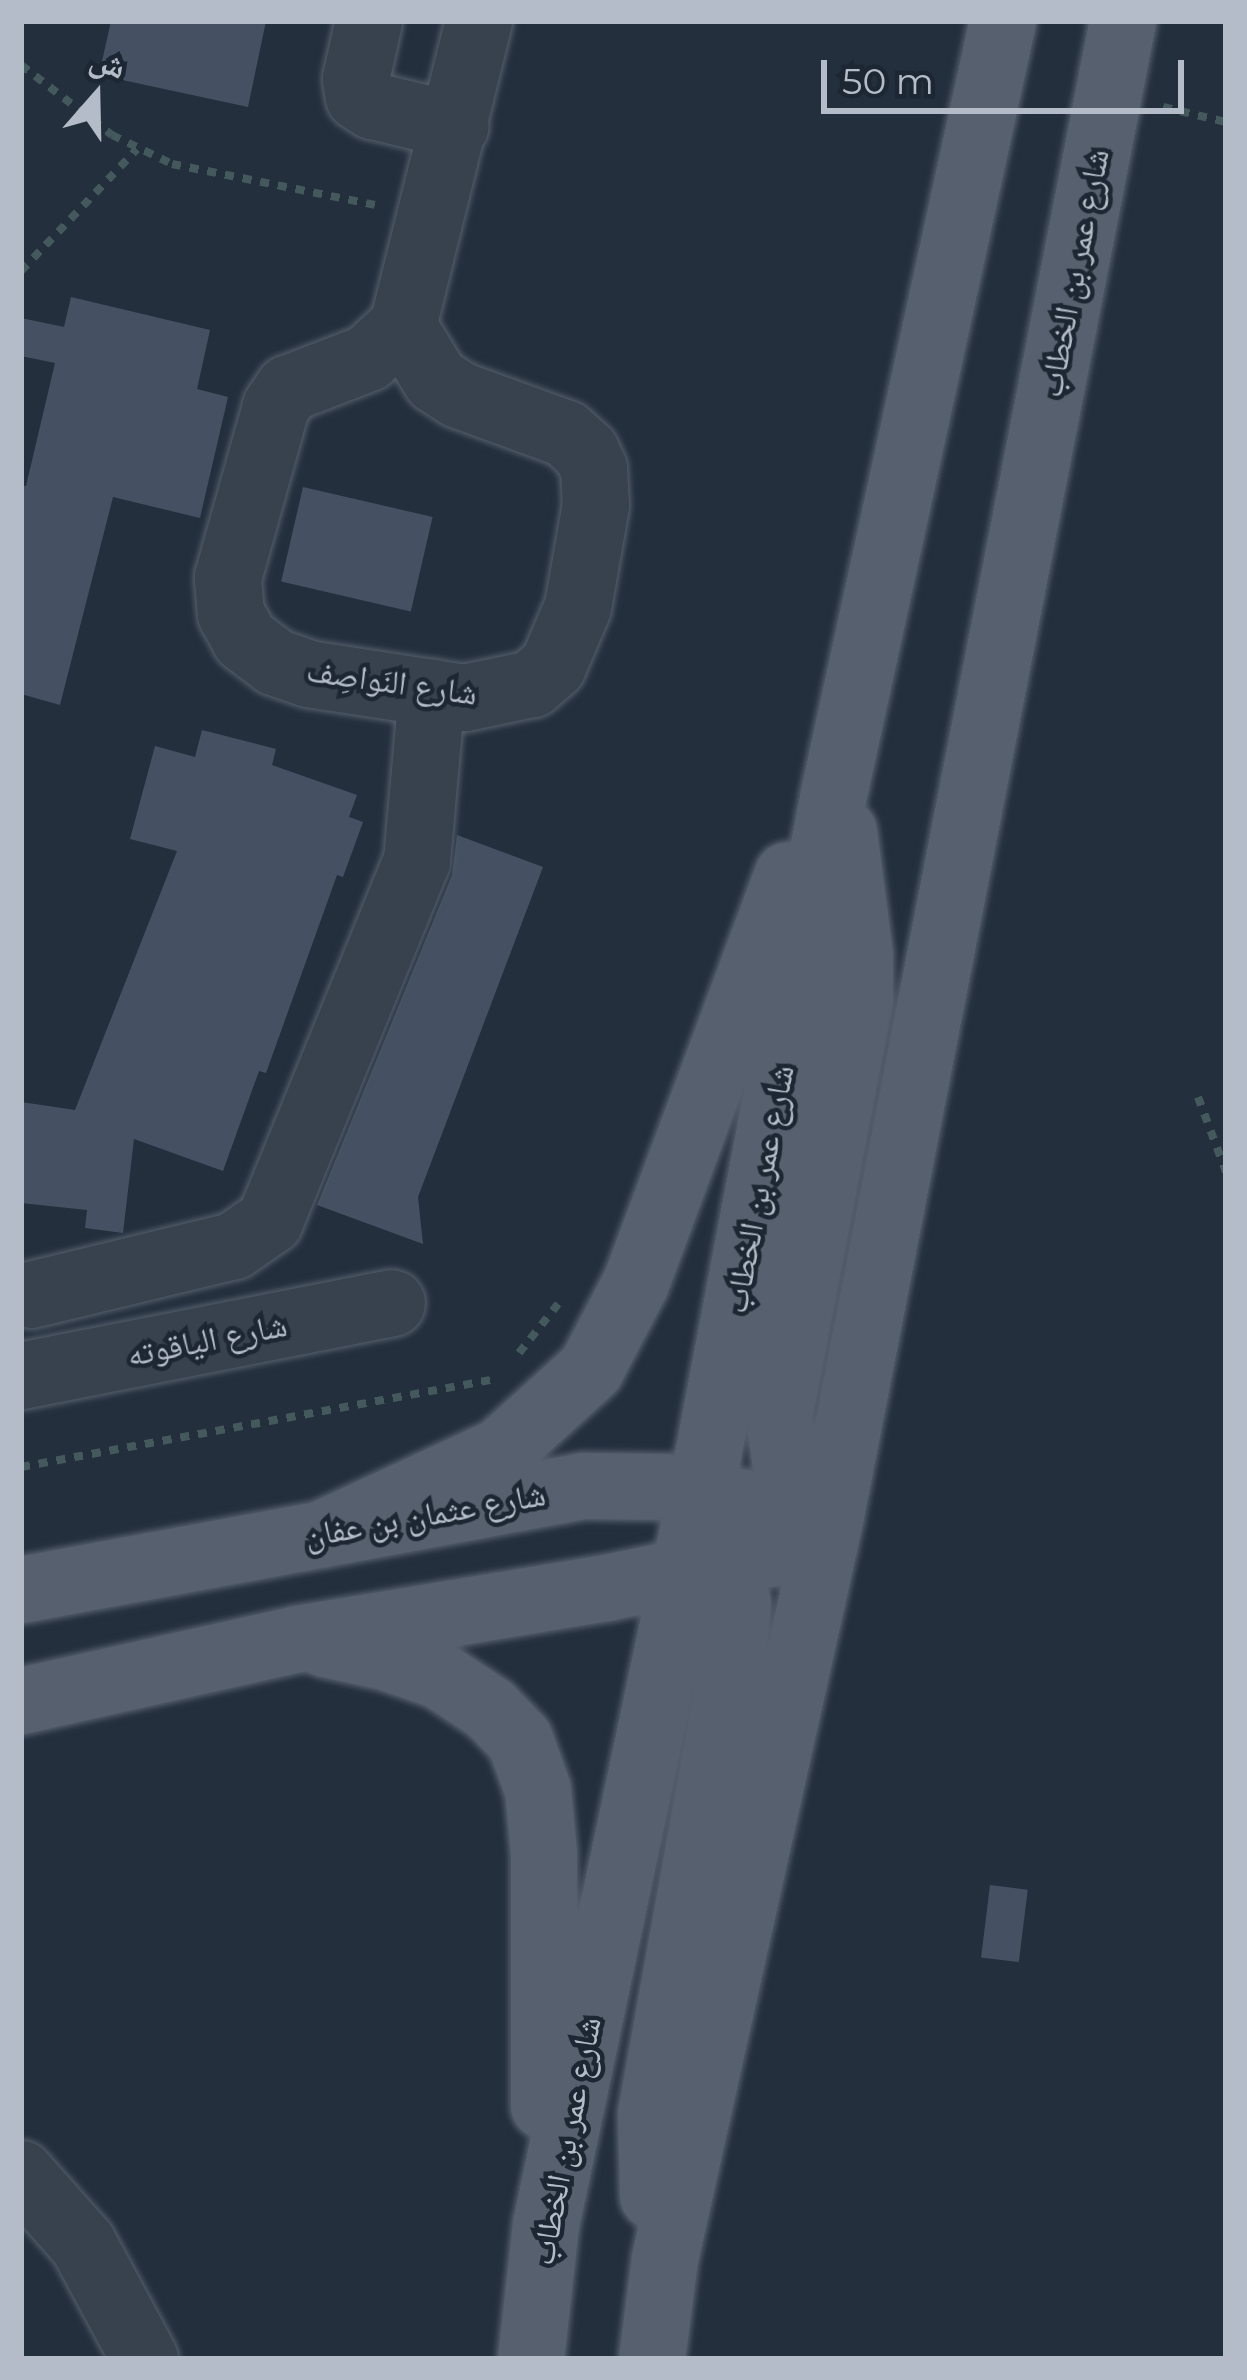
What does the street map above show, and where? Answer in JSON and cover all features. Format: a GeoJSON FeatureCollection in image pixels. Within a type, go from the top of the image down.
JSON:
{"type":"FeatureCollection","features":[{"type":"Feature","properties":{"kind":"main road","name":"شارع عمر بن الخطاب"},"geometry":{"type":"LineString","coordinates":[[701,1492],[834,794],[1003,21]]}},
{"type":"Feature","properties":{"kind":"main road","name":"شارع عمر بن الخطاب"},"geometry":{"type":"LineString","coordinates":[[652,2359],[665,2259],[828,1531],[1123,21]]}},
{"type":"Feature","properties":{"kind":"main road"},"geometry":{"type":"LineString","coordinates":[[320,1534],[501,1451],[578,1383],[616,1327],[789,872],[834,794]]}},
{"type":"Feature","properties":{"kind":"main road"},"geometry":{"type":"LineString","coordinates":[[21,1702],[298,1639],[706,1567],[828,1531],[786,1467],[779,1430],[860,1000],[852,872],[834,794]]}},
{"type":"Feature","properties":{"kind":"main road","name":"شارع عثمان بن عفان"},"geometry":{"type":"LineString","coordinates":[[25,1588],[584,1486],[701,1492],[828,1531]]}},
{"type":"Feature","properties":{"kind":"main road"},"geometry":{"type":"LineString","coordinates":[[701,1492],[722,1532],[706,1567]]}},
{"type":"Feature","properties":{"kind":"main road","name":"شارع عمر بن الخطاب"},"geometry":{"type":"LineString","coordinates":[[531,2359],[546,2225],[706,1567]]}},
{"type":"Feature","properties":{"kind":"main road"},"geometry":{"type":"LineString","coordinates":[[665,2259],[650,2180],[651,2114],[734,1651],[738,1604],[706,1567]]}},
{"type":"Feature","properties":{"kind":"main road"},"geometry":{"type":"LineString","coordinates":[[298,1639],[389,1658],[440,1676],[490,1709],[520,1740],[538,1790],[544,1853],[546,2225]]}},
{"type":"Feature","properties":{"kind":"street"},"geometry":{"type":"LineString","coordinates":[[370,21],[356,79],[358,97],[456,126]]}},
{"type":"Feature","properties":{"kind":"street"},"geometry":{"type":"LineString","coordinates":[[403,326],[479,21]]}},
{"type":"Feature","properties":{"kind":"street","name":"شارع النَواصِف"},"geometry":{"type":"LineString","coordinates":[[403,326],[436,380],[460,395],[566,434],[586,452],[594,469],[596,505],[578,607],[553,667],[532,684],[497,695],[465,698],[309,674],[275,662],[245,640],[231,614],[228,578],[275,407],[288,389],[368,358],[403,326]]}},
{"type":"Feature","properties":{"kind":"street"},"geometry":{"type":"LineString","coordinates":[[31,1294],[234,1246],[270,1221],[418,861],[432,693]]}},
{"type":"Feature","properties":{"kind":"street","name":"شارع الياقوته"},"geometry":{"type":"LineString","coordinates":[[21,1376],[392,1304]]}},
{"type":"Feature","properties":{"kind":"street"},"geometry":{"type":"LineString","coordinates":[[21,2174],[83,2244],[114,2293],[145,2359]]}},
{"type":"Feature","properties":{"kind":"path"},"geometry":{"type":"LineString","coordinates":[[21,65],[137,149],[217,177],[432,216]]}},
{"type":"Feature","properties":{"kind":"path"},"geometry":{"type":"LineString","coordinates":[[21,272],[137,149]]}},
{"type":"Feature","properties":{"kind":"path"},"geometry":{"type":"LineString","coordinates":[[1198,1097],[1226,1172]]}},
{"type":"Feature","properties":{"kind":"path"},"geometry":{"type":"LineString","coordinates":[[512,1363],[556,1304],[570,1305],[616,1327]]}},
{"type":"Feature","properties":{"kind":"path"},"geometry":{"type":"LineString","coordinates":[[21,1467],[466,1386],[490,1381],[501,1372]]}},
{"type":"Feature","properties":{"kind":"building"},"geometry":{"type":"Polygon","coordinates":[[[111,21],[266,21],[248,107],[99,75],[111,21]]]}},
{"type":"Feature","properties":{"kind":"building"},"geometry":{"type":"Polygon","coordinates":[[[71,297],[210,330],[197,389],[228,397],[200,518],[113,497],[60,705],[21,694],[21,485],[26,486],[55,363],[21,356],[21,318],[64,327],[71,297]]]}},
{"type":"Feature","properties":{"kind":"building"},"geometry":{"type":"Polygon","coordinates":[[[303,487],[433,517],[411,611],[281,582],[303,487]]]}},
{"type":"Feature","properties":{"kind":"building"},"geometry":{"type":"Polygon","coordinates":[[[202,730],[276,749],[272,765],[357,795],[349,817],[363,822],[343,877],[337,875],[266,1073],[259,1071],[223,1171],[134,1139],[123,1233],[85,1228],[87,1210],[21,1203],[21,1102],[75,1110],[177,851],[130,839],[155,746],[195,757],[202,730]]]}},
{"type":"Feature","properties":{"kind":"building"},"geometry":{"type":"Polygon","coordinates":[[[457,835],[543,867],[418,1197],[423,1244],[317,1205],[452,875],[457,835]]]}},
{"type":"Feature","properties":{"kind":"building"},"geometry":{"type":"Polygon","coordinates":[[[990,1885],[1028,1890],[1019,1962],[981,1957],[990,1885]]]}}]}
